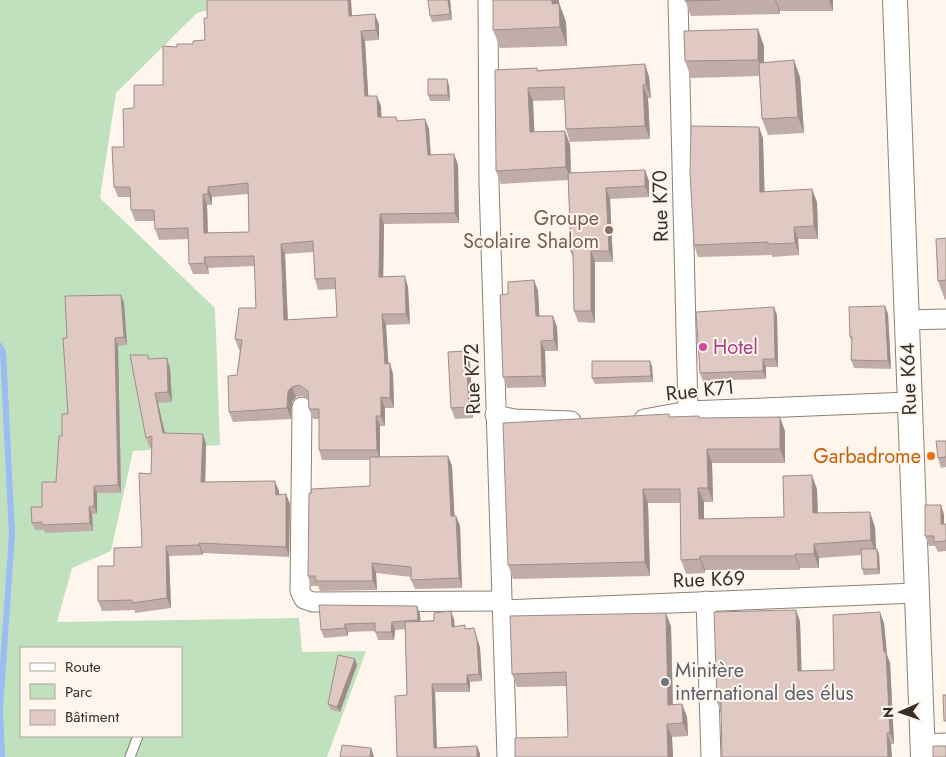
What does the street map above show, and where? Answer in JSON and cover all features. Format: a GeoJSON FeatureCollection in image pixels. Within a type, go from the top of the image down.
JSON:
{"type":"FeatureCollection","features":[{"type":"Feature","properties":{"kind":"street","name":"Rue K72"},"geometry":{"type":"LineString","coordinates":[[488,0],[489,183],[507,757]]}},
{"type":"Feature","properties":{"kind":"street","name":"Rue K70"},"geometry":{"type":"LineString","coordinates":[[678,0],[688,411]]}},
{"type":"Feature","properties":{"kind":"street","name":"Rue K64"},"geometry":{"type":"LineString","coordinates":[[895,0],[923,751]]}},
{"type":"Feature","properties":{"kind":"street"},"geometry":{"type":"LineString","coordinates":[[906,320],[946,319]]}},
{"type":"Feature","properties":{"kind":"street","name":"Rue K71"},"geometry":{"type":"LineString","coordinates":[[626,420],[653,418],[688,411],[909,402]]}},
{"type":"Feature","properties":{"kind":"street","name":"Rue K69"},"geometry":{"type":"LineString","coordinates":[[302,407],[300,591],[304,599],[313,602],[503,606],[916,593]]}},
{"type":"Feature","properties":{"kind":"street"},"geometry":{"type":"LineString","coordinates":[[495,415],[543,420],[590,421]]}},
{"type":"Feature","properties":{"kind":"street"},"geometry":{"type":"LineString","coordinates":[[706,601],[710,757]]}},
{"type":"Feature","properties":{"kind":"street"},"geometry":{"type":"LineString","coordinates":[[923,751],[946,744]]}},
{"type":"Feature","properties":{"kind":"lane"},"geometry":{"type":"LineString","coordinates":[[130,757],[138,737]]}},
{"type":"Feature","properties":{"kind":"green space"},"geometry":{"type":"Polygon","coordinates":[[[0,0],[245,0],[197,13],[116,93],[100,198],[215,308],[220,445],[133,451],[111,551],[72,568],[57,622],[299,618],[302,652],[366,651],[327,757],[0,757],[0,0]]]}},
{"type":"Feature","properties":{"kind":"building"},"geometry":{"type":"Polygon","coordinates":[[[207,0],[348,0],[349,16],[375,14],[376,30],[361,31],[365,96],[377,96],[378,117],[396,117],[397,121],[425,119],[428,155],[454,154],[455,213],[380,214],[379,277],[405,276],[406,314],[382,314],[385,364],[390,363],[390,398],[381,397],[381,416],[376,416],[377,450],[319,450],[319,409],[309,409],[308,391],[299,385],[292,387],[288,391],[287,408],[229,412],[228,376],[237,375],[242,340],[235,339],[239,308],[256,308],[254,256],[204,257],[205,263],[189,264],[188,228],[155,229],[154,210],[131,210],[130,187],[114,187],[112,147],[124,147],[123,109],[134,108],[134,85],[163,85],[163,46],[177,47],[177,44],[193,44],[193,41],[205,40],[204,18],[207,18],[207,0]],[[248,183],[208,187],[208,194],[203,194],[204,233],[249,232],[248,183]],[[313,241],[281,244],[284,320],[337,317],[335,278],[315,279],[313,241]]]}},
{"type":"Feature","properties":{"kind":"building"},"geometry":{"type":"Polygon","coordinates":[[[428,0],[448,0],[450,14],[430,16],[428,0]]]}},
{"type":"Feature","properties":{"kind":"building"},"geometry":{"type":"Polygon","coordinates":[[[493,0],[552,0],[552,4],[559,3],[560,27],[493,30],[493,0]]]}},
{"type":"Feature","properties":{"kind":"building"},"geometry":{"type":"Polygon","coordinates":[[[685,0],[720,0],[685,1],[685,0]]]}},
{"type":"Feature","properties":{"kind":"building"},"geometry":{"type":"Polygon","coordinates":[[[758,29],[758,60],[685,61],[684,31],[758,29]]]}},
{"type":"Feature","properties":{"kind":"building"},"geometry":{"type":"Polygon","coordinates":[[[794,60],[798,117],[762,119],[759,63],[794,60]]]}},
{"type":"Feature","properties":{"kind":"building"},"geometry":{"type":"Polygon","coordinates":[[[645,64],[646,85],[643,85],[645,126],[566,129],[564,87],[528,88],[530,132],[565,131],[566,167],[496,171],[495,70],[537,68],[537,71],[645,64]]]}},
{"type":"Feature","properties":{"kind":"building"},"geometry":{"type":"Polygon","coordinates":[[[428,79],[447,79],[448,95],[428,95],[428,79]]]}},
{"type":"Feature","properties":{"kind":"building"},"geometry":{"type":"Polygon","coordinates":[[[691,126],[759,127],[760,192],[812,189],[814,226],[794,227],[795,243],[768,244],[768,242],[694,245],[690,172],[691,126]]]}},
{"type":"Feature","properties":{"kind":"building"},"geometry":{"type":"Polygon","coordinates":[[[645,170],[645,186],[606,188],[609,251],[591,251],[591,311],[574,311],[573,252],[571,252],[568,173],[645,170]]]}},
{"type":"Feature","properties":{"kind":"building"},"geometry":{"type":"Polygon","coordinates":[[[946,238],[946,280],[938,281],[936,239],[946,238]]]}},
{"type":"Feature","properties":{"kind":"building"},"geometry":{"type":"Polygon","coordinates":[[[534,280],[536,316],[553,316],[554,340],[541,341],[542,376],[503,377],[500,295],[508,294],[508,282],[534,280]]]}},
{"type":"Feature","properties":{"kind":"building"},"geometry":{"type":"Polygon","coordinates":[[[121,295],[124,337],[115,338],[118,485],[94,486],[94,506],[89,507],[90,523],[42,525],[42,522],[32,523],[31,507],[42,507],[42,482],[56,482],[59,436],[62,436],[62,414],[68,414],[63,338],[67,338],[65,296],[121,295]]]}},
{"type":"Feature","properties":{"kind":"building"},"geometry":{"type":"Polygon","coordinates":[[[885,306],[888,361],[851,360],[852,337],[850,337],[849,307],[885,306]]]}},
{"type":"Feature","properties":{"kind":"building"},"geometry":{"type":"Polygon","coordinates":[[[774,307],[775,359],[763,359],[763,371],[700,373],[696,312],[774,307]]]}},
{"type":"Feature","properties":{"kind":"building"},"geometry":{"type":"Polygon","coordinates":[[[466,351],[469,407],[451,408],[448,352],[466,351]]]}},
{"type":"Feature","properties":{"kind":"building"},"geometry":{"type":"Polygon","coordinates":[[[130,355],[148,355],[148,359],[167,358],[168,392],[155,393],[163,433],[203,434],[201,482],[275,481],[276,495],[286,494],[286,547],[199,543],[199,545],[166,546],[167,598],[132,603],[132,600],[98,601],[98,566],[114,566],[114,548],[142,547],[139,473],[151,474],[152,436],[146,438],[130,355]]]}},
{"type":"Feature","properties":{"kind":"building"},"geometry":{"type":"Polygon","coordinates":[[[592,361],[650,361],[651,376],[592,378],[592,361]]]}},
{"type":"Feature","properties":{"kind":"building"},"geometry":{"type":"Polygon","coordinates":[[[669,414],[669,417],[699,416],[699,418],[780,417],[780,449],[707,449],[708,488],[698,488],[699,519],[784,517],[783,476],[812,475],[813,513],[870,512],[871,540],[814,544],[814,554],[795,554],[795,556],[700,556],[700,559],[681,560],[680,489],[643,489],[645,562],[508,565],[503,423],[669,414]]]}},
{"type":"Feature","properties":{"kind":"building"},"geometry":{"type":"Polygon","coordinates":[[[936,441],[946,441],[946,457],[938,458],[936,441]]]}},
{"type":"Feature","properties":{"kind":"building"},"geometry":{"type":"Polygon","coordinates":[[[448,456],[451,516],[456,516],[459,578],[411,580],[411,567],[372,563],[373,581],[316,581],[315,576],[308,576],[309,493],[312,493],[311,489],[370,486],[370,457],[448,456]]]}},
{"type":"Feature","properties":{"kind":"building"},"geometry":{"type":"Polygon","coordinates":[[[925,505],[941,505],[941,524],[946,524],[946,541],[934,542],[934,536],[925,536],[925,505]]]}},
{"type":"Feature","properties":{"kind":"building"},"geometry":{"type":"Polygon","coordinates":[[[861,549],[877,549],[878,569],[862,569],[861,549]]]}},
{"type":"Feature","properties":{"kind":"building"},"geometry":{"type":"Polygon","coordinates":[[[319,605],[417,606],[418,620],[392,622],[391,632],[375,632],[375,623],[345,624],[345,628],[321,630],[319,605]]]}},
{"type":"Feature","properties":{"kind":"building"},"geometry":{"type":"Polygon","coordinates":[[[796,610],[798,671],[834,670],[833,615],[880,612],[884,652],[886,652],[890,733],[887,733],[888,757],[722,757],[721,702],[717,702],[714,612],[796,610]]]}},
{"type":"Feature","properties":{"kind":"building"},"geometry":{"type":"Polygon","coordinates":[[[451,611],[452,627],[465,625],[465,629],[474,628],[477,640],[479,674],[467,675],[467,684],[432,684],[434,748],[477,746],[477,757],[397,757],[395,696],[407,695],[405,622],[434,621],[434,613],[451,611]]]}},
{"type":"Feature","properties":{"kind":"building"},"geometry":{"type":"Polygon","coordinates":[[[666,613],[668,705],[682,704],[683,723],[667,724],[668,757],[515,757],[515,738],[568,737],[566,672],[512,674],[510,616],[666,613]]]}},
{"type":"Feature","properties":{"kind":"building"},"geometry":{"type":"Polygon","coordinates":[[[338,655],[355,659],[337,707],[328,704],[338,655]]]}},
{"type":"Feature","properties":{"kind":"building"},"geometry":{"type":"Polygon","coordinates":[[[943,695],[946,695],[946,721],[944,721],[943,695]]]}},
{"type":"Feature","properties":{"kind":"building"},"geometry":{"type":"Polygon","coordinates":[[[342,745],[371,748],[370,757],[340,757],[342,745]]]}},
{"type":"Feature","properties":{"kind":"building"},"geometry":{"type":"Polygon","coordinates":[[[933,746],[946,746],[946,757],[933,757],[933,746]]]}},
{"type":"Feature","properties":{"kind":"waterway"},"geometry":{"type":"LineString","coordinates":[[0,346],[3,352],[12,534],[0,708],[2,757]]}},
{"type":"Feature","properties":{"kind":"place","name":"Groupe Scolaire Shalom"},"geometry":{"type":"Point","coordinates":[609,230]}},
{"type":"Feature","properties":{"kind":"place","name":"Hotel"},"geometry":{"type":"Point","coordinates":[703,347]}},
{"type":"Feature","properties":{"kind":"place","name":"Garbadrome"},"geometry":{"type":"Point","coordinates":[931,456]}},
{"type":"Feature","properties":{"kind":"place","name":"Minitère international des élus"},"geometry":{"type":"Point","coordinates":[665,682]}}]}
